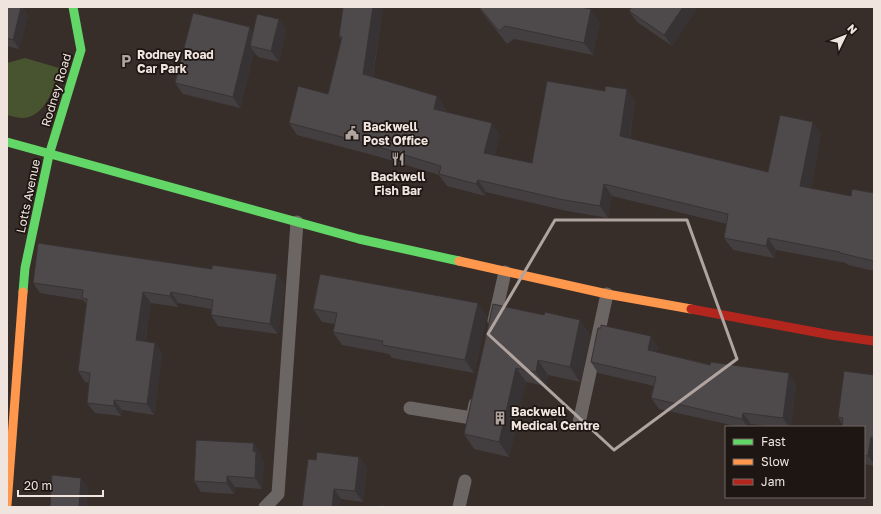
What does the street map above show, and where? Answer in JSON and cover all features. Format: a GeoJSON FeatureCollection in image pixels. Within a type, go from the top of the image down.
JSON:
{"type":"FeatureCollection","features":[{"type":"Feature","properties":{"kind":"main road","name":"Rodney Road"},"geometry":{"type":"LineString","coordinates":[[49,155],[81,50],[73,7]]}},
{"type":"Feature","properties":{"kind":"main road"},"geometry":{"type":"LineString","coordinates":[[7,142],[49,155],[359,239],[607,294],[831,335],[874,341]]}},
{"type":"Feature","properties":{"kind":"main road","name":"Lotts Avenue"},"geometry":{"type":"LineString","coordinates":[[7,505],[25,268],[49,155]]}},
{"type":"Feature","properties":{"kind":"lane"},"geometry":{"type":"LineString","coordinates":[[265,507],[278,494],[297,222]]}},
{"type":"Feature","properties":{"kind":"lane"},"geometry":{"type":"LineString","coordinates":[[491,333],[504,272]]}},
{"type":"Feature","properties":{"kind":"lane"},"geometry":{"type":"LineString","coordinates":[[579,423],[607,294]]}},
{"type":"Feature","properties":{"kind":"lane"},"geometry":{"type":"LineString","coordinates":[[410,408],[472,418],[477,395]]}},
{"type":"Feature","properties":{"kind":"lane"},"geometry":{"type":"LineString","coordinates":[[459,507],[465,481]]}},
{"type":"Feature","properties":{"kind":"highlighted area"},"geometry":{"type":"Polygon","coordinates":[[[555,220],[687,220],[737,359],[614,450],[488,334],[555,220]]]}},
{"type":"Feature","properties":{"kind":"green space"},"geometry":{"type":"Polygon","coordinates":[[[25,58],[59,68],[52,91],[43,106],[38,112],[31,116],[21,118],[7,115],[7,63],[25,58]]]}},
{"type":"Feature","properties":{"kind":"building"},"geometry":{"type":"Polygon","coordinates":[[[7,7],[21,7],[13,40],[7,38],[7,7]]]}},
{"type":"Feature","properties":{"kind":"building"},"geometry":{"type":"Polygon","coordinates":[[[343,7],[373,7],[363,74],[437,96],[434,109],[492,123],[484,153],[532,163],[547,81],[605,91],[605,86],[627,89],[620,136],[768,172],[780,115],[813,122],[800,186],[851,196],[852,189],[874,193],[874,261],[840,252],[768,238],[766,246],[724,238],[728,214],[604,184],[600,206],[559,199],[478,180],[476,184],[439,174],[441,166],[372,145],[289,123],[298,86],[328,94],[342,37],[339,36],[343,7]]]}},
{"type":"Feature","properties":{"kind":"building"},"geometry":{"type":"Polygon","coordinates":[[[479,7],[580,7],[591,9],[584,43],[505,26],[499,31],[479,7]]]}},
{"type":"Feature","properties":{"kind":"building"},"geometry":{"type":"Polygon","coordinates":[[[632,7],[683,7],[664,35],[629,11],[632,7]]]}},
{"type":"Feature","properties":{"kind":"building"},"geometry":{"type":"Polygon","coordinates":[[[193,13],[250,27],[233,97],[175,83],[193,13]]]}},
{"type":"Feature","properties":{"kind":"building"},"geometry":{"type":"Polygon","coordinates":[[[257,14],[279,19],[271,51],[250,46],[257,14]]]}},
{"type":"Feature","properties":{"kind":"building"},"geometry":{"type":"Polygon","coordinates":[[[38,243],[212,269],[212,265],[277,274],[270,324],[211,315],[213,300],[171,292],[170,296],[143,292],[136,340],[155,343],[147,404],[114,400],[114,406],[87,403],[90,373],[78,371],[87,299],[82,298],[83,290],[33,283],[38,243]]]}},
{"type":"Feature","properties":{"kind":"building"},"geometry":{"type":"Polygon","coordinates":[[[320,274],[478,303],[465,360],[382,345],[383,341],[333,332],[337,313],[313,309],[320,274]]]}},
{"type":"Feature","properties":{"kind":"building","name":"Backwell Medical Centre"},"geometry":{"type":"Polygon","coordinates":[[[493,304],[544,315],[545,312],[580,320],[570,367],[538,360],[536,372],[516,368],[499,442],[464,434],[493,304]]]}},
{"type":"Feature","properties":{"kind":"building"},"geometry":{"type":"Polygon","coordinates":[[[601,325],[651,336],[648,350],[710,365],[711,362],[789,373],[783,418],[743,413],[742,419],[651,398],[656,377],[591,362],[598,328],[601,328],[601,325]]]}},
{"type":"Feature","properties":{"kind":"building"},"geometry":{"type":"Polygon","coordinates":[[[844,371],[874,375],[874,438],[871,437],[868,456],[865,455],[865,426],[842,426],[843,418],[838,417],[844,371]]]}},
{"type":"Feature","properties":{"kind":"building"},"geometry":{"type":"Polygon","coordinates":[[[196,440],[254,443],[253,451],[256,452],[255,478],[227,476],[227,483],[194,481],[196,440]]]}},
{"type":"Feature","properties":{"kind":"building"},"geometry":{"type":"Polygon","coordinates":[[[317,452],[359,457],[355,491],[334,489],[332,507],[302,507],[308,459],[316,460],[317,452]]]}},
{"type":"Feature","properties":{"kind":"building"},"geometry":{"type":"Polygon","coordinates":[[[52,475],[81,478],[79,507],[50,507],[52,475]]]}},
{"type":"Feature","properties":{"kind":"traffic: fast"},"geometry":{"type":"LineString","coordinates":[[23,292],[25,268],[49,155],[81,50],[73,7]]}},
{"type":"Feature","properties":{"kind":"traffic: fast"},"geometry":{"type":"LineString","coordinates":[[7,142],[359,239],[459,261]]}},
{"type":"Feature","properties":{"kind":"traffic: slow"},"geometry":{"type":"LineString","coordinates":[[459,261],[607,294],[691,309]]}},
{"type":"Feature","properties":{"kind":"traffic: slow"},"geometry":{"type":"LineString","coordinates":[[7,505],[23,292]]}},
{"type":"Feature","properties":{"kind":"traffic: jam"},"geometry":{"type":"LineString","coordinates":[[691,309],[831,335],[874,341]]}},
{"type":"Feature","properties":{"kind":"place","name":"Rodney Road Car Park"},"geometry":{"type":"Point","coordinates":[126,61]}},
{"type":"Feature","properties":{"kind":"place","name":"Backwell Post Office"},"geometry":{"type":"Point","coordinates":[352,133]}},
{"type":"Feature","properties":{"kind":"place","name":"Backwell Fish Bar"},"geometry":{"type":"Point","coordinates":[398,159]}},
{"type":"Feature","properties":{"kind":"place","name":"Backwell Medical Centre"},"geometry":{"type":"Point","coordinates":[500,418]}}]}
